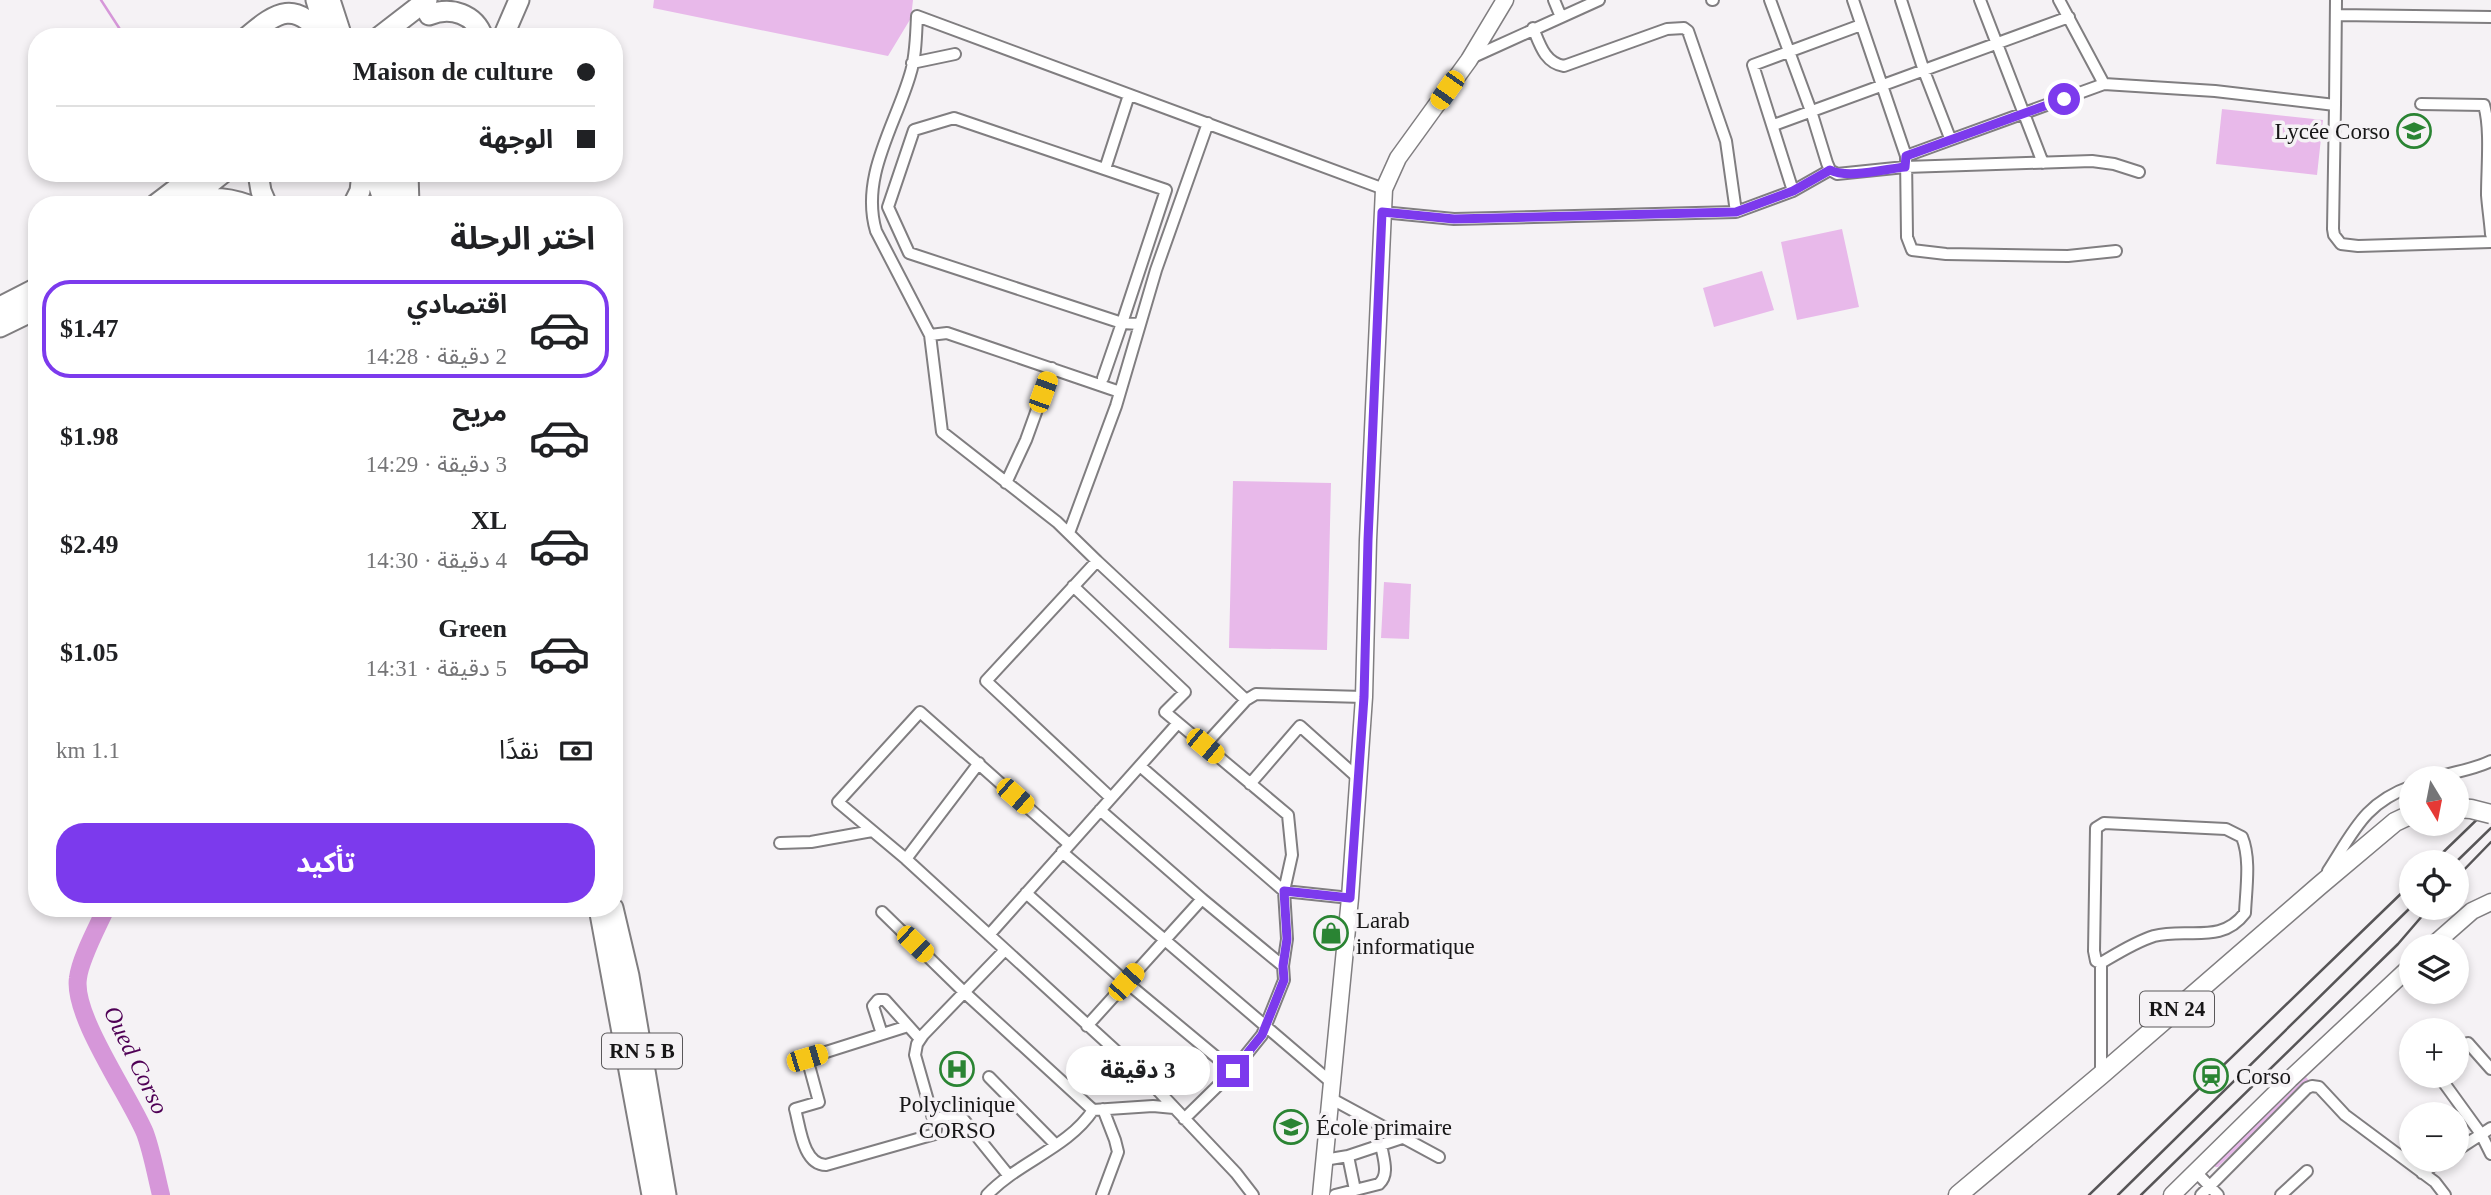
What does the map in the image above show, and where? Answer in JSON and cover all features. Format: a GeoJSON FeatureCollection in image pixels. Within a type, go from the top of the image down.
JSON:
{"type":"FeatureCollection","features":[{"type":"Feature","properties":{"kind":"highway"},"geometry":{"type":"LineString","coordinates":[[247,28],[270,0]]}},
{"type":"Feature","properties":{"kind":"highway"},"geometry":{"type":"LineString","coordinates":[[325,28],[327,0]]}},
{"type":"Feature","properties":{"kind":"highway"},"geometry":{"type":"LineString","coordinates":[[327,0],[338,28]]}},
{"type":"Feature","properties":{"kind":"highway"},"geometry":{"type":"LineString","coordinates":[[392,28],[427,4],[448,0]]}},
{"type":"Feature","properties":{"kind":"highway"},"geometry":{"type":"LineString","coordinates":[[507,28],[519,0]]}},
{"type":"Feature","properties":{"kind":"highway"},"geometry":{"type":"LineString","coordinates":[[408,28],[427,4]]}},
{"type":"Feature","properties":{"kind":"highway"},"geometry":{"type":"LineString","coordinates":[[427,4],[442,11],[462,14],[479,28]]}},
{"type":"Feature","properties":{"kind":"highway"},"geometry":{"type":"LineString","coordinates":[[258,28],[272,16],[286,12],[306,17],[316,28]]}},
{"type":"Feature","properties":{"kind":"highway"},"geometry":{"type":"LineString","coordinates":[[185,196],[208,182]]}},
{"type":"Feature","properties":{"kind":"highway"},"geometry":{"type":"LineString","coordinates":[[0,307],[28,293]]}},
{"type":"Feature","properties":{"kind":"highway"},"geometry":{"type":"LineString","coordinates":[[0,327],[28,313]]}},
{"type":"Feature","properties":{"kind":"highway","name":"RN 5 B"},"geometry":{"type":"LineString","coordinates":[[600,917],[652,1195]]}},
{"type":"Feature","properties":{"kind":"highway","name":"RN 5 B"},"geometry":{"type":"LineString","coordinates":[[615,917],[629,976],[666,1195]]}},
{"type":"Feature","properties":{"kind":"main road"},"geometry":{"type":"LineString","coordinates":[[1321,1195],[1350,898],[1364,697],[1368,540],[1384,189],[1398,158],[1469,60],[1505,0]]}},
{"type":"Feature","properties":{"kind":"main road"},"geometry":{"type":"LineString","coordinates":[[2469,808],[2491,814]]}},
{"type":"Feature","properties":{"kind":"main road","name":"RN 24"},"geometry":{"type":"LineString","coordinates":[[1958,1195],[2319,886],[2399,822]]}},
{"type":"Feature","properties":{"kind":"main road"},"geometry":{"type":"LineString","coordinates":[[2445,934],[2472,911],[2491,902]]}},
{"type":"Feature","properties":{"kind":"main road"},"geometry":{"type":"LineString","coordinates":[[2172,1195],[2399,977]]}},
{"type":"Feature","properties":{"kind":"street"},"geometry":{"type":"LineString","coordinates":[[1554,0],[1562,17]]}},
{"type":"Feature","properties":{"kind":"street"},"geometry":{"type":"LineString","coordinates":[[1469,60],[1597,0]]}},
{"type":"Feature","properties":{"kind":"street"},"geometry":{"type":"LineString","coordinates":[[1770,0],[1830,170],[1837,174],[1906,161],[2103,162],[2139,172]]}},
{"type":"Feature","properties":{"kind":"street"},"geometry":{"type":"LineString","coordinates":[[1853,0],[1906,161],[1907,237],[1912,250],[1946,254],[2057,256],[2116,251]]}},
{"type":"Feature","properties":{"kind":"street"},"geometry":{"type":"LineString","coordinates":[[1901,0],[1950,138]]}},
{"type":"Feature","properties":{"kind":"street"},"geometry":{"type":"LineString","coordinates":[[1980,0],[2043,163]]}},
{"type":"Feature","properties":{"kind":"street"},"geometry":{"type":"LineString","coordinates":[[2059,0],[2104,84]]}},
{"type":"Feature","properties":{"kind":"street"},"geometry":{"type":"LineString","coordinates":[[2336,0],[2334,235],[2341,244],[2357,246],[2491,242]]}},
{"type":"Feature","properties":{"kind":"street"},"geometry":{"type":"LineString","coordinates":[[2337,15],[2491,17]]}},
{"type":"Feature","properties":{"kind":"street"},"geometry":{"type":"LineString","coordinates":[[1246,700],[1069,533],[942,432],[930,335],[882,244],[871,214],[873,182],[882,150],[912,72],[917,16],[1384,189]]}},
{"type":"Feature","properties":{"kind":"street"},"geometry":{"type":"LineString","coordinates":[[1774,125],[2069,18]]}},
{"type":"Feature","properties":{"kind":"street"},"geometry":{"type":"LineString","coordinates":[[1793,191],[1753,65],[1861,25]]}},
{"type":"Feature","properties":{"kind":"street"},"geometry":{"type":"LineString","coordinates":[[1533,28],[1549,60],[1564,66],[1667,29],[1684,28],[1688,31],[1726,141],[1736,212]]}},
{"type":"Feature","properties":{"kind":"street"},"geometry":{"type":"LineString","coordinates":[[912,63],[955,54]]}},
{"type":"Feature","properties":{"kind":"street"},"geometry":{"type":"LineString","coordinates":[[1906,161],[1950,138],[2104,84],[2215,91],[2336,105]]}},
{"type":"Feature","properties":{"kind":"street"},"geometry":{"type":"LineString","coordinates":[[1105,169],[1129,95]]}},
{"type":"Feature","properties":{"kind":"street"},"geometry":{"type":"LineString","coordinates":[[2421,104],[2484,105],[2487,109],[2491,130],[2487,195],[2491,234]]}},
{"type":"Feature","properties":{"kind":"street"},"geometry":{"type":"LineString","coordinates":[[1140,324],[1122,323],[909,253],[888,207],[914,130],[954,118],[1183,194]]}},
{"type":"Feature","properties":{"kind":"street"},"geometry":{"type":"LineString","coordinates":[[1069,533],[1120,392],[1140,324],[1208,123]]}},
{"type":"Feature","properties":{"kind":"street"},"geometry":{"type":"LineString","coordinates":[[1382,212],[1454,219],[1736,212],[1793,191],[1830,170]]}},
{"type":"Feature","properties":{"kind":"street"},"geometry":{"type":"LineString","coordinates":[[1103,378],[1166,190]]}},
{"type":"Feature","properties":{"kind":"street"},"geometry":{"type":"LineString","coordinates":[[930,335],[947,333],[1120,392]]}},
{"type":"Feature","properties":{"kind":"street"},"geometry":{"type":"LineString","coordinates":[[1006,483],[1026,440],[1052,368]]}},
{"type":"Feature","properties":{"kind":"street"},"geometry":{"type":"LineString","coordinates":[[1097,561],[986,681],[1111,798]]}},
{"type":"Feature","properties":{"kind":"street"},"geometry":{"type":"LineString","coordinates":[[1073,586],[1185,692],[1166,712],[1288,815],[1292,856],[1284,891],[1287,939],[1284,980],[1262,1035],[1233,1071],[1184,1119]]}},
{"type":"Feature","properties":{"kind":"street"},"geometry":{"type":"LineString","coordinates":[[1205,746],[1246,700],[1256,694],[1364,697]]}},
{"type":"Feature","properties":{"kind":"street"},"geometry":{"type":"LineString","coordinates":[[1253,1195],[1236,1173],[1150,1083],[906,859],[838,802],[920,712],[1331,1090],[1439,1157]]}},
{"type":"Feature","properties":{"kind":"street"},"geometry":{"type":"LineString","coordinates":[[989,935],[1178,723]]}},
{"type":"Feature","properties":{"kind":"street"},"geometry":{"type":"LineString","coordinates":[[1250,784],[1300,726],[1357,777]]}},
{"type":"Feature","properties":{"kind":"street"},"geometry":{"type":"LineString","coordinates":[[2469,769],[2491,761]]}},
{"type":"Feature","properties":{"kind":"street"},"geometry":{"type":"LineString","coordinates":[[906,859],[979,764]]}},
{"type":"Feature","properties":{"kind":"street"},"geometry":{"type":"LineString","coordinates":[[1140,766],[1284,891],[1350,898]]}},
{"type":"Feature","properties":{"kind":"street"},"geometry":{"type":"LineString","coordinates":[[2319,886],[2363,817],[2381,799],[2399,791]]}},
{"type":"Feature","properties":{"kind":"street"},"geometry":{"type":"LineString","coordinates":[[1100,810],[1283,966]]}},
{"type":"Feature","properties":{"kind":"street"},"geometry":{"type":"LineString","coordinates":[[2104,823],[2225,829],[2242,837],[2246,857],[2245,913],[2230,929],[2211,933],[2155,936],[2128,947],[2101,963],[2096,961],[2094,951],[2096,828],[2104,823]]}},
{"type":"Feature","properties":{"kind":"street"},"geometry":{"type":"LineString","coordinates":[[780,843],[811,842],[872,831]]}},
{"type":"Feature","properties":{"kind":"street"},"geometry":{"type":"LineString","coordinates":[[1026,893],[1126,982],[1233,1071]]}},
{"type":"Feature","properties":{"kind":"street"},"geometry":{"type":"LineString","coordinates":[[1087,1026],[1202,899]]}},
{"type":"Feature","properties":{"kind":"street"},"geometry":{"type":"LineString","coordinates":[[882,912],[964,992],[1098,1109],[1115,1140],[1118,1152],[1102,1195]]}},
{"type":"Feature","properties":{"kind":"street"},"geometry":{"type":"LineString","coordinates":[[908,1026],[807,1058],[819,1102],[795,1109],[808,1156],[814,1162],[826,1165],[931,1136],[936,1129],[915,1055],[920,1040],[1005,950]]}},
{"type":"Feature","properties":{"kind":"street"},"geometry":{"type":"LineString","coordinates":[[2101,963],[2101,1075]]}},
{"type":"Feature","properties":{"kind":"street"},"geometry":{"type":"LineString","coordinates":[[882,1034],[873,1006],[878,1000],[885,1000],[920,1040]]}},
{"type":"Feature","properties":{"kind":"street"},"geometry":{"type":"LineString","coordinates":[[2469,1044],[2491,1069]]}},
{"type":"Feature","properties":{"kind":"street"},"geometry":{"type":"LineString","coordinates":[[989,1077],[1055,1144]]}},
{"type":"Feature","properties":{"kind":"street"},"geometry":{"type":"LineString","coordinates":[[2201,1195],[2312,1086],[2319,1087],[2345,1115],[2435,1182],[2445,1195]]}},
{"type":"Feature","properties":{"kind":"street"},"geometry":{"type":"LineString","coordinates":[[2449,1088],[2486,1131],[2491,1154]]}},
{"type":"Feature","properties":{"kind":"street"},"geometry":{"type":"LineString","coordinates":[[992,1193],[1009,1176],[1077,1130],[1098,1109],[1153,1106],[1174,1108]]}},
{"type":"Feature","properties":{"kind":"street"},"geometry":{"type":"LineString","coordinates":[[933,1119],[950,1115],[963,1119],[1009,1176]]}},
{"type":"Feature","properties":{"kind":"street"},"geometry":{"type":"LineString","coordinates":[[2469,1142],[2486,1131]]}},
{"type":"Feature","properties":{"kind":"street"},"geometry":{"type":"LineString","coordinates":[[1324,1160],[1348,1156],[1405,1137]]}},
{"type":"Feature","properties":{"kind":"street"},"geometry":{"type":"LineString","coordinates":[[1335,1195],[1379,1184],[1384,1180],[1386,1173],[1381,1144]]}},
{"type":"Feature","properties":{"kind":"street"},"geometry":{"type":"LineString","coordinates":[[1348,1156],[1355,1190]]}},
{"type":"Feature","properties":{"kind":"street"},"geometry":{"type":"LineString","coordinates":[[2281,1195],[2307,1171]]}},
{"type":"Feature","properties":{"kind":"street"},"geometry":{"type":"LineString","coordinates":[[2196,1172],[2218,1195]]}},
{"type":"Feature","properties":{"kind":"shaded area"},"geometry":{"type":"Polygon","coordinates":[[[654,0],[913,0],[911,18],[888,56],[653,8],[654,0]]]}},
{"type":"Feature","properties":{"kind":"shaded area"},"geometry":{"type":"Polygon","coordinates":[[[2222,109],[2323,120],[2317,175],[2216,164],[2222,109]]]}},
{"type":"Feature","properties":{"kind":"shaded area"},"geometry":{"type":"Polygon","coordinates":[[[1842,229],[1859,307],[1797,320],[1781,242],[1842,229]]]}},
{"type":"Feature","properties":{"kind":"shaded area"},"geometry":{"type":"Polygon","coordinates":[[[1762,271],[1774,310],[1714,327],[1703,288],[1762,271]]]}},
{"type":"Feature","properties":{"kind":"shaded area"},"geometry":{"type":"Polygon","coordinates":[[[1233,481],[1331,483],[1327,650],[1229,648],[1233,481]]]}},
{"type":"Feature","properties":{"kind":"shaded area"},"geometry":{"type":"Polygon","coordinates":[[[1384,582],[1411,584],[1409,639],[1381,638],[1384,582]]]}},
{"type":"Feature","properties":{"kind":"shaded area"},"geometry":{"type":"Polygon","coordinates":[[[2306,1077],[2309,1081],[2215,1167],[2215,1164],[2306,1077]]]}},
{"type":"Feature","properties":{"kind":"waterway","name":"Oued Corso"},"geometry":{"type":"LineString","coordinates":[[101,0],[119,28]]}},
{"type":"Feature","properties":{"kind":"waterway","name":"Oued Corso"},"geometry":{"type":"LineString","coordinates":[[102,917],[82,962],[78,994],[92,1033],[145,1133],[161,1195]]}},
{"type":"Feature","properties":{"kind":"railway"},"geometry":{"type":"LineString","coordinates":[[2445,850],[2491,806]]}},
{"type":"Feature","properties":{"kind":"railway"},"geometry":{"type":"LineString","coordinates":[[2468,850],[2491,828]]}},
{"type":"Feature","properties":{"kind":"railway"},"geometry":{"type":"LineString","coordinates":[[2469,865],[2491,842]]}},
{"type":"Feature","properties":{"kind":"railway"},"geometry":{"type":"LineString","coordinates":[[2089,1195],[2399,896]]}},
{"type":"Feature","properties":{"kind":"railway"},"geometry":{"type":"LineString","coordinates":[[2118,1195],[2399,919]]}},
{"type":"Feature","properties":{"kind":"railway"},"geometry":{"type":"LineString","coordinates":[[2141,1195],[2398,944],[2419,920]]}},
{"type":"Feature","properties":{"kind":"place","name":"Lycée Corso"},"geometry":{"type":"Point","coordinates":[2414,131]}},
{"type":"Feature","properties":{"kind":"place","name":"Larab informatique"},"geometry":{"type":"Point","coordinates":[1331,933]}},
{"type":"Feature","properties":{"kind":"place","name":"Polyclinique CORSO"},"geometry":{"type":"Point","coordinates":[957,1069]}},
{"type":"Feature","properties":{"kind":"place","name":"Corso"},"geometry":{"type":"Point","coordinates":[2211,1076]}},
{"type":"Feature","properties":{"kind":"place","name":"École primaire"},"geometry":{"type":"Point","coordinates":[1291,1127]}},
{"type":"Feature","properties":{"kind":"route"},"geometry":{"type":"LineString","coordinates":[[1233,1071],[1262,1035],[1284,980],[1287,939],[1284,891],[1350,898],[1364,697],[1382,212],[1454,219],[1736,212],[1793,191],[1830,170],[1837,174],[1847,174],[1905,167],[1906,156],[2064,99]]}}]}
